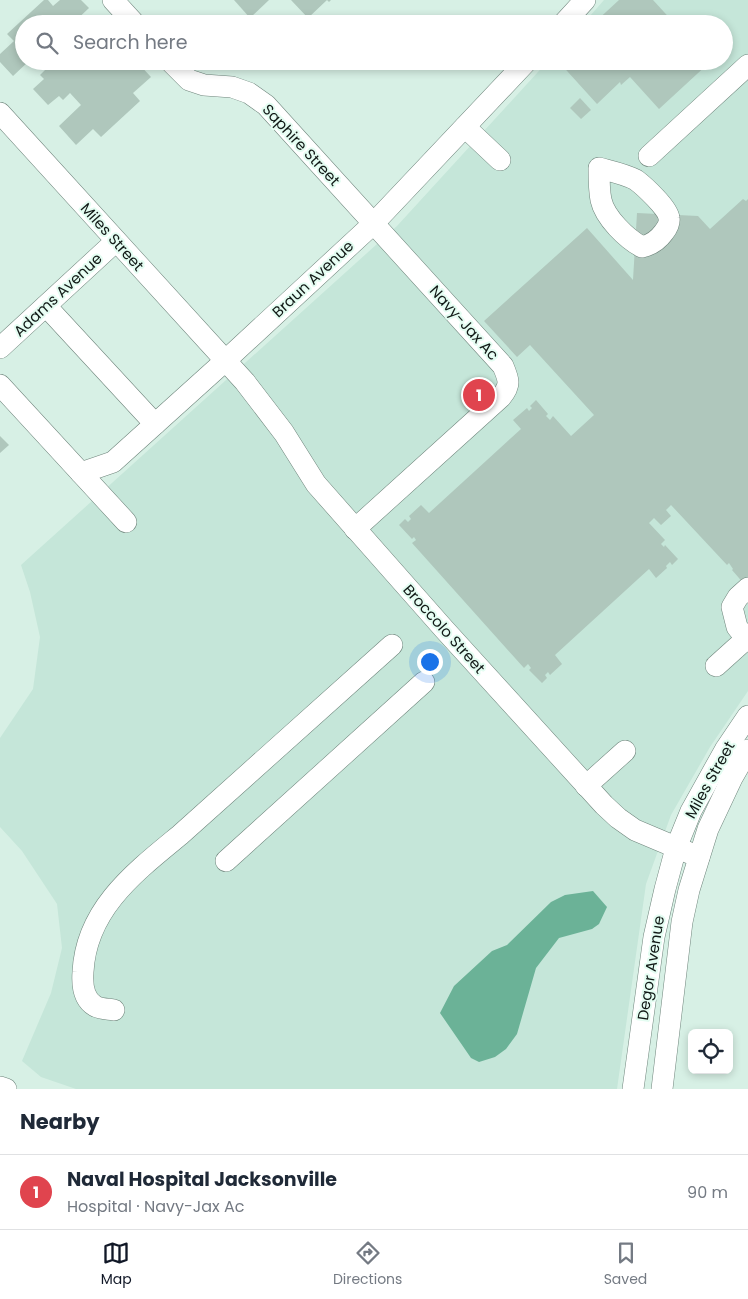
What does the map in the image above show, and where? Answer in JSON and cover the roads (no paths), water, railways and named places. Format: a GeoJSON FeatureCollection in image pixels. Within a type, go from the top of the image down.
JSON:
{"type":"FeatureCollection","features":[{"type":"Feature","properties":{"kind":"street"},"geometry":{"type":"LineString","coordinates":[[113,0],[127,15]]}},
{"type":"Feature","properties":{"kind":"street"},"geometry":{"type":"LineString","coordinates":[[572,15],[586,0]]}},
{"type":"Feature","properties":{"kind":"street"},"geometry":{"type":"LineString","coordinates":[[649,156],[748,65]]}},
{"type":"Feature","properties":{"kind":"street","name":"Saphire Street"},"geometry":{"type":"LineString","coordinates":[[179,70],[189,80],[204,85],[232,87],[249,93],[266,105],[349,198]]}},
{"type":"Feature","properties":{"kind":"street","name":"Braun Avenue"},"geometry":{"type":"LineString","coordinates":[[81,473],[113,462],[225,361],[373,224],[519,70]]}},
{"type":"Feature","properties":{"kind":"street","name":"Miles Street"},"geometry":{"type":"LineString","coordinates":[[0,113],[225,361]]}},
{"type":"Feature","properties":{"kind":"street"},"geometry":{"type":"LineString","coordinates":[[465,127],[500,160]]}},
{"type":"Feature","properties":{"kind":"street","name":"Navy-Jax Ac"},"geometry":{"type":"LineString","coordinates":[[349,198],[503,366],[508,378],[508,389],[501,397],[356,529]]}},
{"type":"Feature","properties":{"kind":"street","name":"Adams Avenue"},"geometry":{"type":"LineString","coordinates":[[0,348],[116,241]]}},
{"type":"Feature","properties":{"kind":"street"},"geometry":{"type":"LineString","coordinates":[[46,306],[155,424]]}},
{"type":"Feature","properties":{"kind":"street","name":"Broccolo Street"},"geometry":{"type":"LineString","coordinates":[[225,361],[260,401],[284,433],[316,484],[586,786],[618,818],[634,830],[699,857]]}},
{"type":"Feature","properties":{"kind":"street"},"geometry":{"type":"LineString","coordinates":[[0,385],[126,522]]}},
{"type":"Feature","properties":{"kind":"street"},"geometry":{"type":"LineString","coordinates":[[716,666],[747,640],[737,627],[732,607],[738,597],[748,588]]}},
{"type":"Feature","properties":{"kind":"street"},"geometry":{"type":"LineString","coordinates":[[114,1010],[96,1006],[86,996],[82,986],[83,968],[88,944],[95,924],[105,906],[155,856],[392,644]]}},
{"type":"Feature","properties":{"kind":"street"},"geometry":{"type":"LineString","coordinates":[[226,861],[424,682]]}},
{"type":"Feature","properties":{"kind":"street","name":"Miles Street"},"geometry":{"type":"LineString","coordinates":[[676,848],[691,812],[724,750],[748,716]]}},
{"type":"Feature","properties":{"kind":"street","name":"Miles Street"},"geometry":{"type":"LineString","coordinates":[[699,857],[708,829],[732,778],[748,750]]}},
{"type":"Feature","properties":{"kind":"street"},"geometry":{"type":"LineString","coordinates":[[586,786],[625,751]]}},
{"type":"Feature","properties":{"kind":"street","name":"Degor Avenue"},"geometry":{"type":"LineString","coordinates":[[633,1089],[654,937],[676,848]]}},
{"type":"Feature","properties":{"kind":"street","name":"Degor Avenue"},"geometry":{"type":"LineString","coordinates":[[662,1089],[682,922],[699,857]]}},
{"type":"Feature","properties":{"kind":"street"},"geometry":{"type":"LineString","coordinates":[[0,1087],[6,1089]]}},
{"type":"Feature","properties":{"kind":"place","name":"Naval Hospital Jacksonville"},"geometry":{"type":"Point","coordinates":[479,395]}}]}
